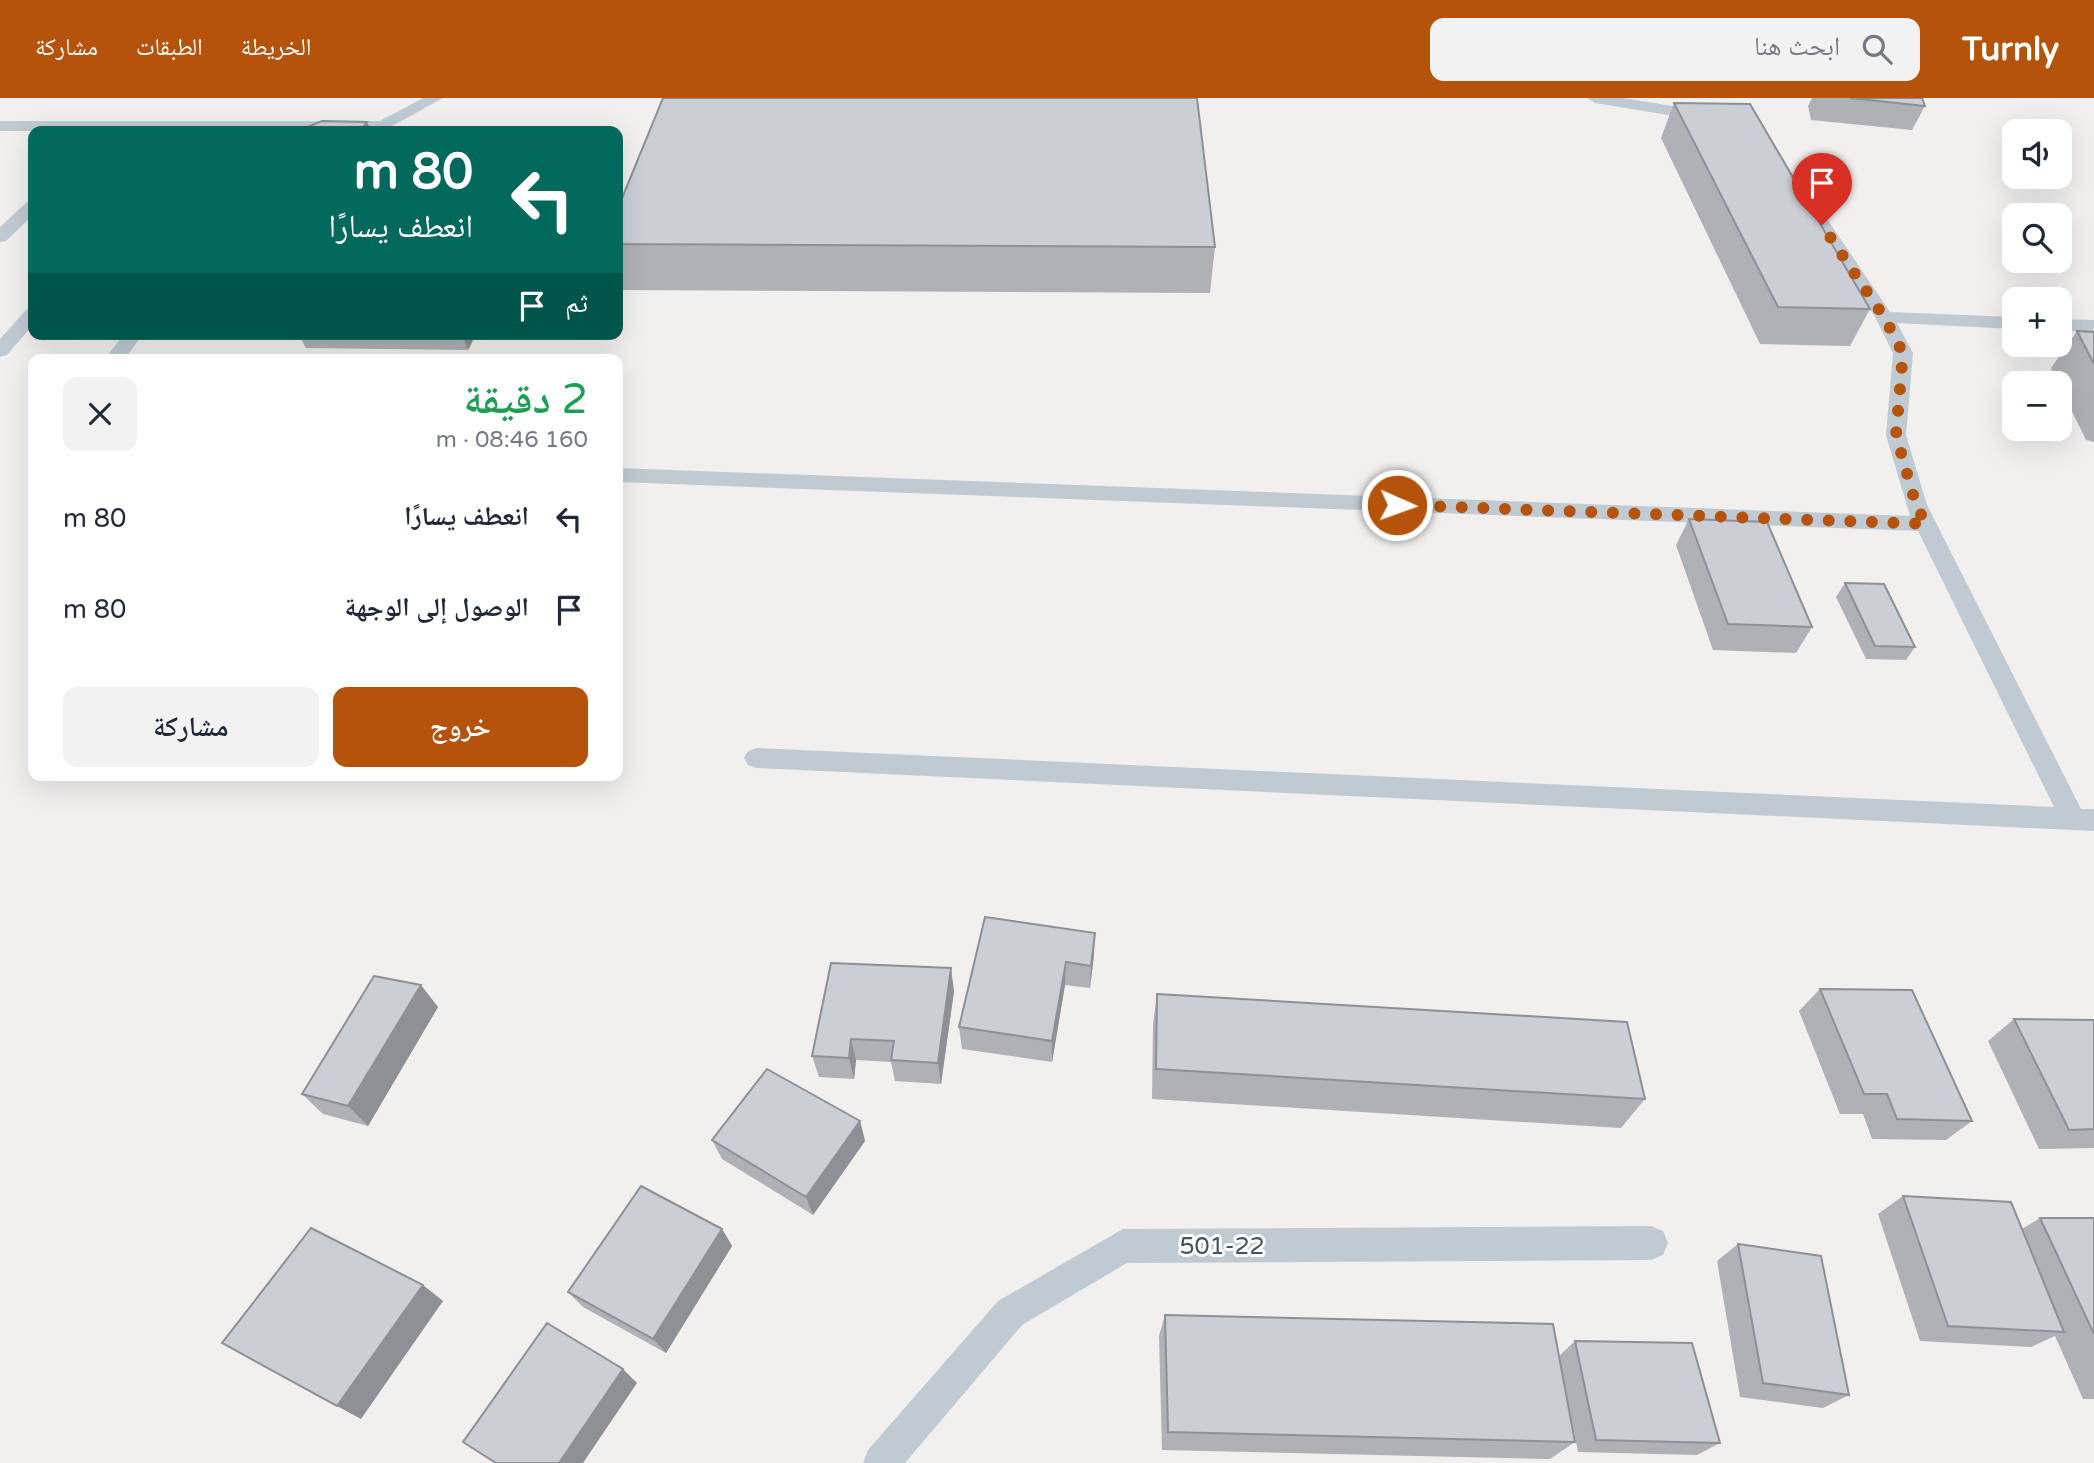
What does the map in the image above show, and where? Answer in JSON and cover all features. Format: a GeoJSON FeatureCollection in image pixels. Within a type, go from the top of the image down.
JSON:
{"type":"FeatureCollection","features":[{"type":"Feature","properties":{"kind":"lane"},"geometry":{"type":"LineString","coordinates":[[383,126],[435,98]]}},
{"type":"Feature","properties":{"kind":"lane"},"geometry":{"type":"LineString","coordinates":[[1595,98],[1704,116],[1727,126]]}},
{"type":"Feature","properties":{"kind":"lane"},"geometry":{"type":"LineString","coordinates":[[0,126],[28,126]]}},
{"type":"Feature","properties":{"kind":"lane"},"geometry":{"type":"LineString","coordinates":[[1783,167],[1884,317],[1903,353],[1896,435],[1916,505],[2084,820]]}},
{"type":"Feature","properties":{"kind":"lane"},"geometry":{"type":"LineString","coordinates":[[0,237],[28,211]]}},
{"type":"Feature","properties":{"kind":"lane"},"geometry":{"type":"LineString","coordinates":[[1884,317],[2002,322]]}},
{"type":"Feature","properties":{"kind":"lane"},"geometry":{"type":"LineString","coordinates":[[0,351],[28,320]]}},
{"type":"Feature","properties":{"kind":"lane"},"geometry":{"type":"LineString","coordinates":[[2072,325],[2094,326]]}},
{"type":"Feature","properties":{"kind":"lane"},"geometry":{"type":"LineString","coordinates":[[119,354],[129,340]]}},
{"type":"Feature","properties":{"kind":"lane"},"geometry":{"type":"LineString","coordinates":[[623,475],[1926,524]]}},
{"type":"Feature","properties":{"kind":"lane"},"geometry":{"type":"LineString","coordinates":[[757,758],[2084,820]]}},
{"type":"Feature","properties":{"kind":"lane","name":"501-22"},"geometry":{"type":"LineString","coordinates":[[881,1463],[1010,1313],[1123,1246],[1651,1243]]}},
{"type":"Feature","properties":{"kind":"building"},"geometry":{"type":"Polygon","coordinates":[[[663,98],[1197,98],[1215,247],[623,244],[623,196],[663,98]]]}},
{"type":"Feature","properties":{"kind":"building"},"geometry":{"type":"Polygon","coordinates":[[[1851,98],[1922,98],[1925,106],[1851,98]]]}},
{"type":"Feature","properties":{"kind":"building"},"geometry":{"type":"Polygon","coordinates":[[[1674,103],[1750,104],[1870,309],[1778,307],[1674,103]]]}},
{"type":"Feature","properties":{"kind":"building"},"geometry":{"type":"Polygon","coordinates":[[[322,121],[367,122],[364,126],[310,126],[322,121]]]}},
{"type":"Feature","properties":{"kind":"building"},"geometry":{"type":"Polygon","coordinates":[[[2077,331],[2094,332],[2094,364],[2077,331]]]}},
{"type":"Feature","properties":{"kind":"building"},"geometry":{"type":"Polygon","coordinates":[[[1689,519],[1767,522],[1812,627],[1728,624],[1689,519]]]}},
{"type":"Feature","properties":{"kind":"building"},"geometry":{"type":"Polygon","coordinates":[[[1845,583],[1884,584],[1915,647],[1875,646],[1845,583]]]}},
{"type":"Feature","properties":{"kind":"building"},"geometry":{"type":"Polygon","coordinates":[[[985,917],[1095,933],[1091,966],[1066,962],[1052,1041],[959,1027],[985,917]]]}},
{"type":"Feature","properties":{"kind":"building"},"geometry":{"type":"Polygon","coordinates":[[[831,963],[951,968],[938,1063],[891,1060],[894,1041],[851,1039],[849,1058],[812,1056],[831,963]]]}},
{"type":"Feature","properties":{"kind":"building"},"geometry":{"type":"Polygon","coordinates":[[[374,976],[421,985],[348,1106],[302,1094],[374,976]]]}},
{"type":"Feature","properties":{"kind":"building"},"geometry":{"type":"Polygon","coordinates":[[[1820,989],[1912,990],[1972,1121],[1897,1119],[1887,1094],[1864,1094],[1820,989]]]}},
{"type":"Feature","properties":{"kind":"building"},"geometry":{"type":"Polygon","coordinates":[[[1157,994],[1627,1022],[1645,1099],[1156,1069],[1157,994]]]}},
{"type":"Feature","properties":{"kind":"building"},"geometry":{"type":"Polygon","coordinates":[[[2014,1019],[2094,1020],[2094,1129],[2069,1130],[2014,1019]]]}},
{"type":"Feature","properties":{"kind":"building"},"geometry":{"type":"Polygon","coordinates":[[[767,1069],[860,1121],[806,1197],[712,1140],[767,1069]]]}},
{"type":"Feature","properties":{"kind":"building"},"geometry":{"type":"Polygon","coordinates":[[[641,1186],[722,1229],[653,1339],[568,1292],[641,1186]]]}},
{"type":"Feature","properties":{"kind":"building"},"geometry":{"type":"Polygon","coordinates":[[[1903,1196],[2011,1202],[2064,1332],[1948,1326],[1903,1196]]]}},
{"type":"Feature","properties":{"kind":"building"},"geometry":{"type":"Polygon","coordinates":[[[2040,1218],[2094,1218],[2094,1334],[2040,1218]]]}},
{"type":"Feature","properties":{"kind":"building"},"geometry":{"type":"Polygon","coordinates":[[[311,1228],[423,1285],[337,1406],[222,1343],[311,1228]]]}},
{"type":"Feature","properties":{"kind":"building"},"geometry":{"type":"Polygon","coordinates":[[[1738,1244],[1821,1256],[1849,1395],[1763,1383],[1738,1244]]]}},
{"type":"Feature","properties":{"kind":"building"},"geometry":{"type":"Polygon","coordinates":[[[1165,1315],[1553,1324],[1575,1442],[1168,1432],[1165,1315]]]}},
{"type":"Feature","properties":{"kind":"building"},"geometry":{"type":"Polygon","coordinates":[[[547,1323],[623,1369],[559,1463],[496,1463],[463,1442],[547,1323]]]}},
{"type":"Feature","properties":{"kind":"building"},"geometry":{"type":"Polygon","coordinates":[[[1575,1341],[1692,1343],[1720,1443],[1596,1440],[1575,1341]]]}},
{"type":"Feature","properties":{"kind":"route"},"geometry":{"type":"LineString","coordinates":[[1397,505],[1926,524],[1916,505],[1896,435],[1903,353],[1884,317],[1822,225]]}}]}
